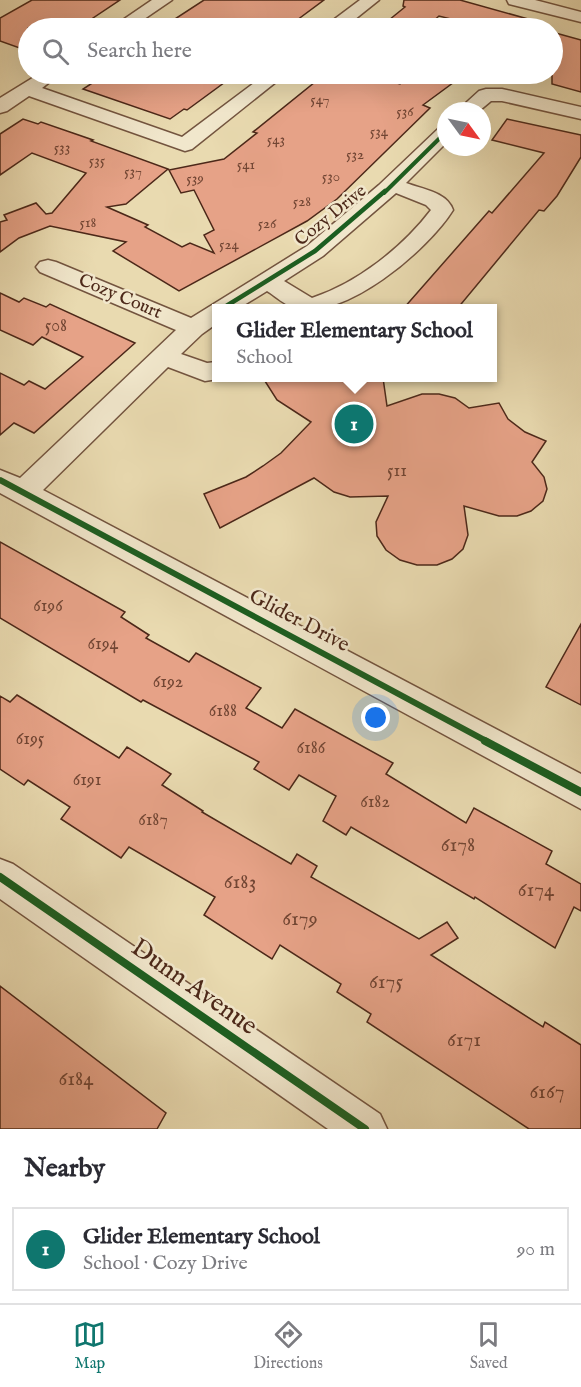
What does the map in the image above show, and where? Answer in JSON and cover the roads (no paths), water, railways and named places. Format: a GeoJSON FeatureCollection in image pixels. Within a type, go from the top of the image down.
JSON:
{"type":"FeatureCollection","features":[{"type":"Feature","properties":{"kind":"street"},"geometry":{"type":"LineString","coordinates":[[347,18],[371,0]]}},
{"type":"Feature","properties":{"kind":"street"},"geometry":{"type":"LineString","coordinates":[[515,0],[581,16]]}},
{"type":"Feature","properties":{"kind":"street"},"geometry":{"type":"LineString","coordinates":[[133,18],[156,1]]}},
{"type":"Feature","properties":{"kind":"street"},"geometry":{"type":"LineString","coordinates":[[0,107],[36,84]]}},
{"type":"Feature","properties":{"kind":"street"},"geometry":{"type":"LineString","coordinates":[[27,90],[185,145],[264,84]]}},
{"type":"Feature","properties":{"kind":"street"},"geometry":{"type":"LineString","coordinates":[[478,102],[486,95],[519,97],[581,113]]}},
{"type":"Feature","properties":{"kind":"street","name":"Cozy Drive"},"geometry":{"type":"LineString","coordinates":[[232,304],[315,251],[392,185],[437,141]]}},
{"type":"Feature","properties":{"kind":"street"},"geometry":{"type":"LineString","coordinates":[[323,304],[376,275],[441,213],[441,206],[434,200],[392,185]]}},
{"type":"Feature","properties":{"kind":"street","name":"Cozy Court"},"geometry":{"type":"LineString","coordinates":[[48,267],[193,328]]}},
{"type":"Feature","properties":{"kind":"street"},"geometry":{"type":"LineString","coordinates":[[268,281],[302,304]]}},
{"type":"Feature","properties":{"kind":"street"},"geometry":{"type":"LineString","coordinates":[[12,486],[193,328],[212,316]]}},
{"type":"Feature","properties":{"kind":"street"},"geometry":{"type":"LineString","coordinates":[[163,356],[205,372],[212,371]]}},
{"type":"Feature","properties":{"kind":"street","name":"Glider Drive"},"geometry":{"type":"LineString","coordinates":[[12,486],[581,792]]}},
{"type":"Feature","properties":{"kind":"street","name":"Dunn Avenue"},"geometry":{"type":"LineString","coordinates":[[0,877],[365,1129]]}},
{"type":"Feature","properties":{"kind":"place","name":"Glider Elementary School"},"geometry":{"type":"Point","coordinates":[354,424]}}]}
